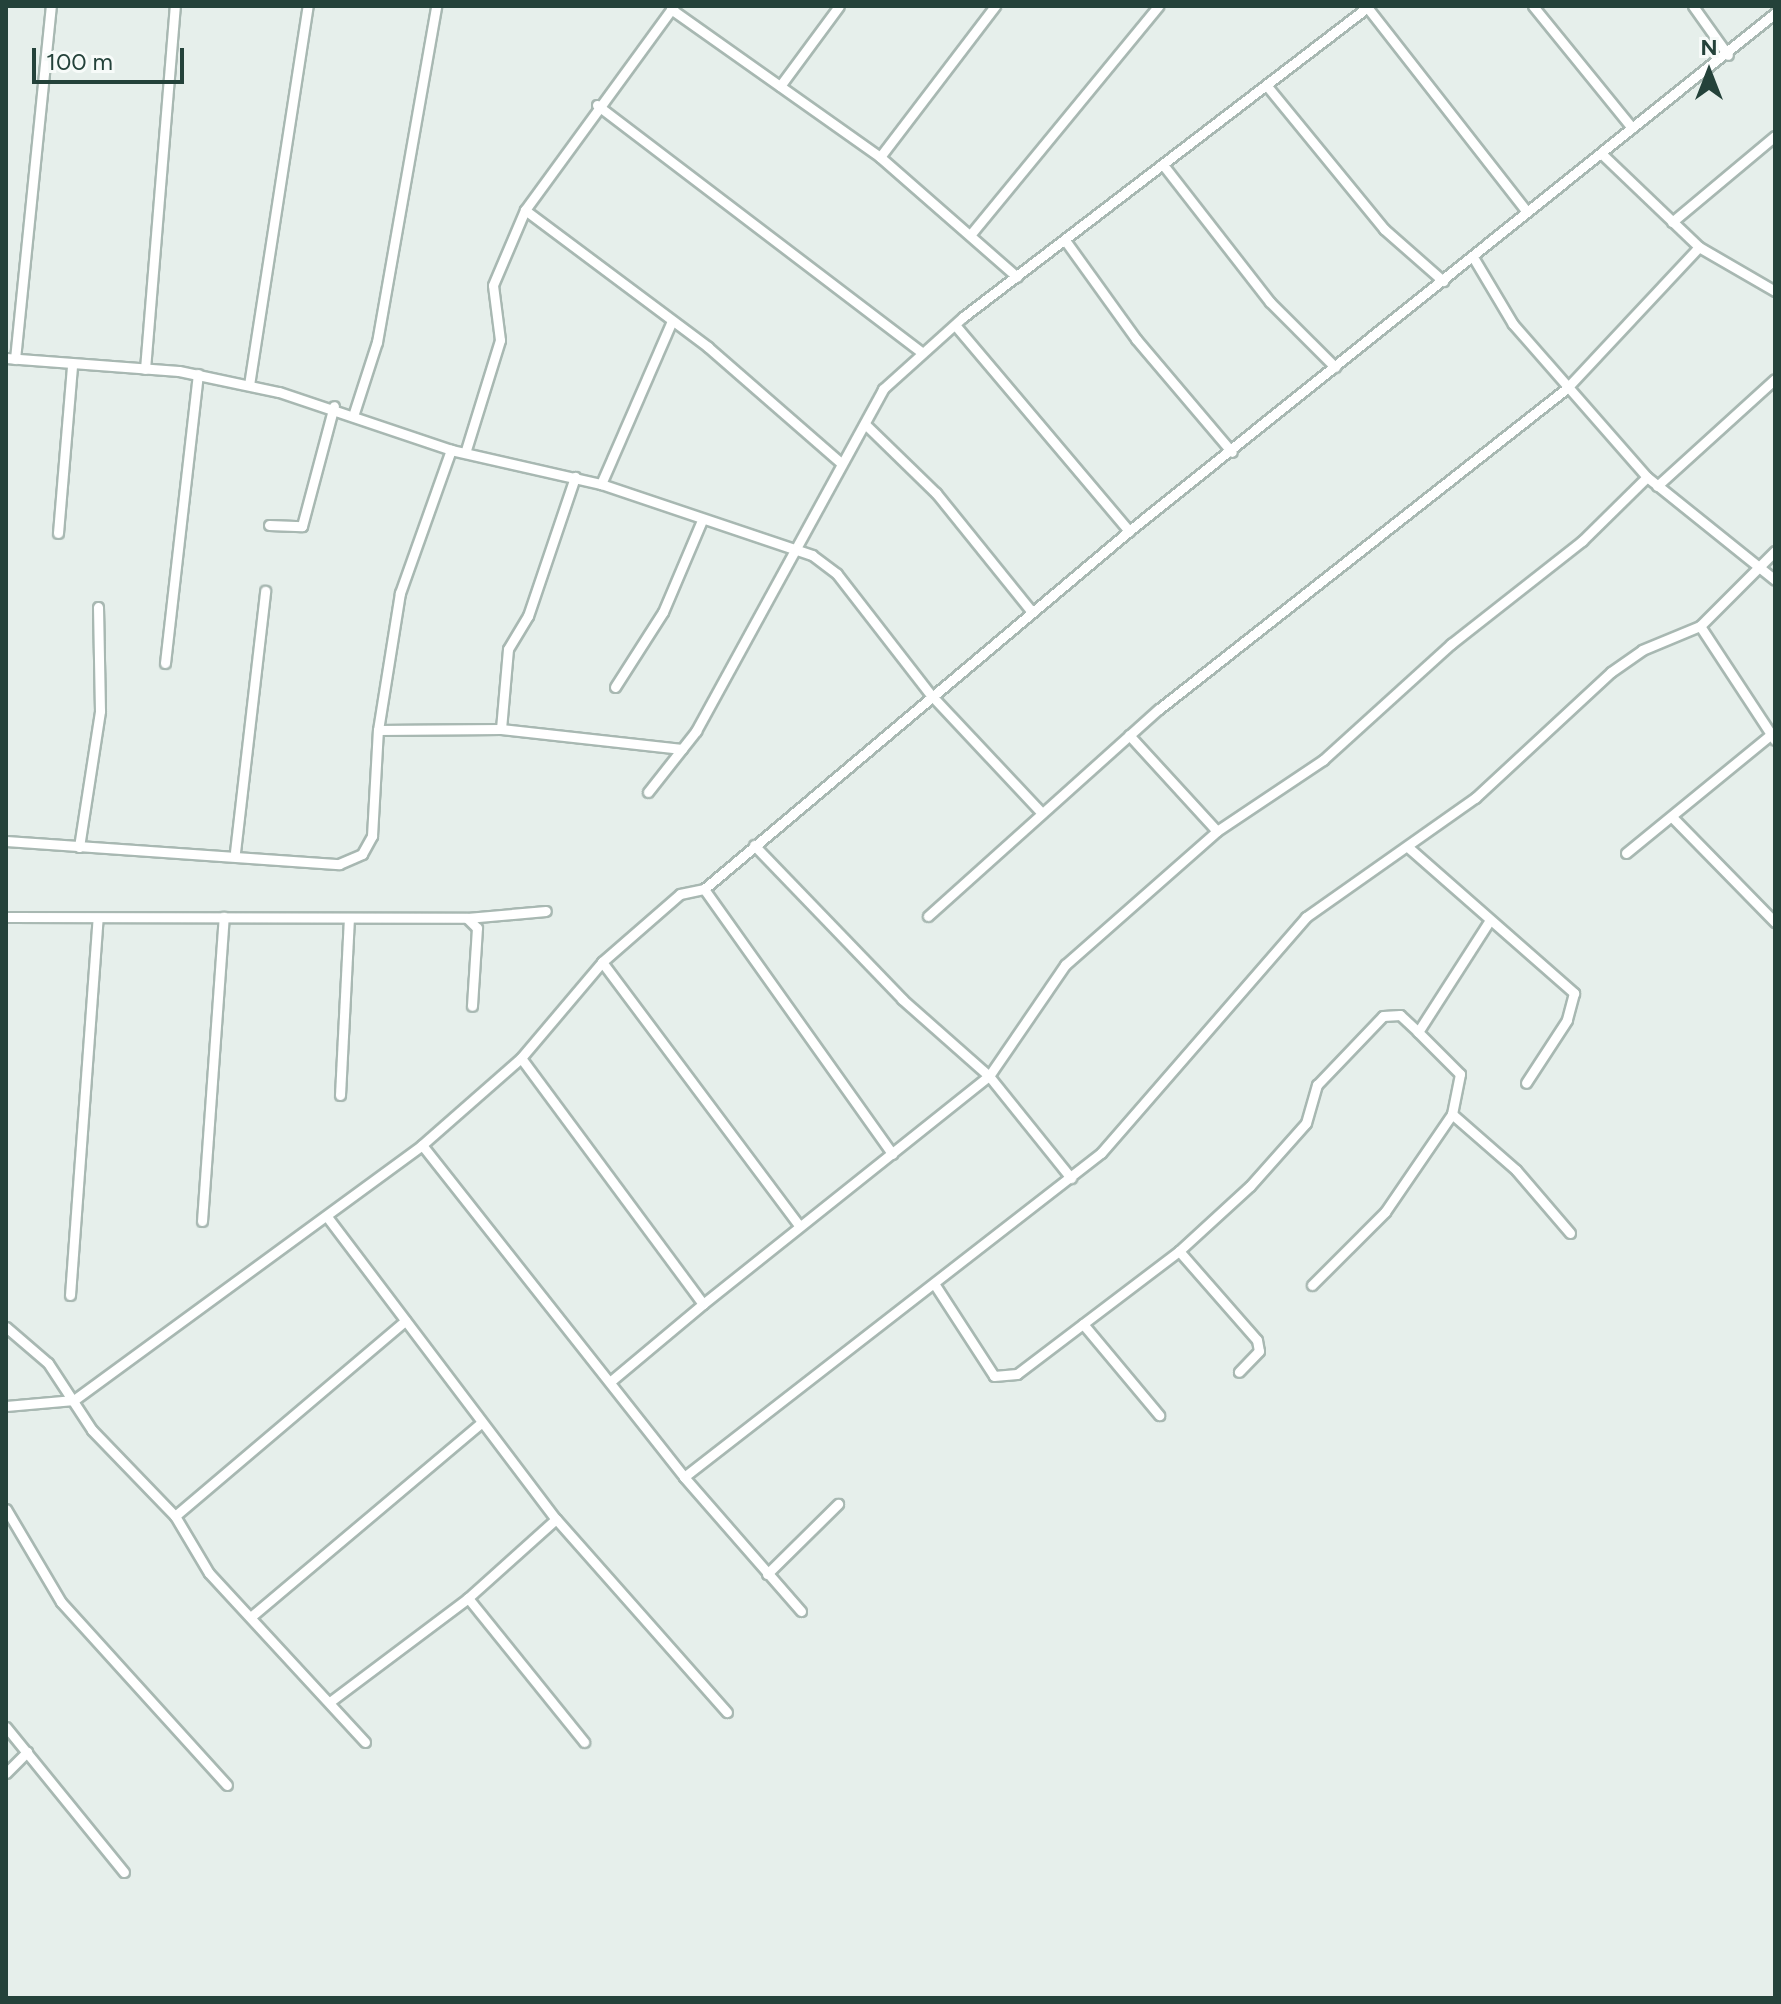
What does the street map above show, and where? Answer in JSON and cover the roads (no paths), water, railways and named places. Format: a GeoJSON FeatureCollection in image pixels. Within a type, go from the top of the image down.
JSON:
{"type":"FeatureCollection","features":[{"type":"Feature","properties":{"kind":"street"},"geometry":{"type":"LineString","coordinates":[[51,6],[11,358],[72,367],[198,374],[334,406],[451,450],[466,450],[601,484],[827,564],[931,695],[1041,812]]}},
{"type":"Feature","properties":{"kind":"street"},"geometry":{"type":"LineString","coordinates":[[145,369],[175,6]]}},
{"type":"Feature","properties":{"kind":"street"},"geometry":{"type":"LineString","coordinates":[[249,385],[308,6]]}},
{"type":"Feature","properties":{"kind":"street"},"geometry":{"type":"LineString","coordinates":[[354,413],[377,342],[392,223],[436,6]]}},
{"type":"Feature","properties":{"kind":"street"},"geometry":{"type":"LineString","coordinates":[[780,86],[839,6]]}},
{"type":"Feature","properties":{"kind":"street"},"geometry":{"type":"LineString","coordinates":[[880,157],[995,6]]}},
{"type":"Feature","properties":{"kind":"street"},"geometry":{"type":"LineString","coordinates":[[971,234],[1158,6]]}},
{"type":"Feature","properties":{"kind":"street"},"geometry":{"type":"LineString","coordinates":[[1533,6],[1632,128]]}},
{"type":"Feature","properties":{"kind":"street"},"geometry":{"type":"LineString","coordinates":[[1693,6],[1728,55]]}},
{"type":"Feature","properties":{"kind":"street"},"geometry":{"type":"LineString","coordinates":[[648,792],[682,749],[883,389],[921,352],[955,325],[1067,243],[1368,7],[1527,212]]}},
{"type":"Feature","properties":{"kind":"street"},"geometry":{"type":"LineString","coordinates":[[466,450],[500,340],[493,285],[525,210],[597,105],[672,8],[880,157],[1017,277]]}},
{"type":"Feature","properties":{"kind":"street"},"geometry":{"type":"LineString","coordinates":[[6,1406],[74,1400],[328,1218],[422,1145],[521,1058],[602,962],[680,894],[704,889],[1129,531],[1232,452],[1632,128],[1728,55],[1775,13]]}},
{"type":"Feature","properties":{"kind":"street"},"geometry":{"type":"LineString","coordinates":[[1267,86],[1374,218],[1443,281]]}},
{"type":"Feature","properties":{"kind":"street"},"geometry":{"type":"LineString","coordinates":[[597,105],[921,352]]}},
{"type":"Feature","properties":{"kind":"street"},"geometry":{"type":"LineString","coordinates":[[1672,222],[1775,136]]}},
{"type":"Feature","properties":{"kind":"street"},"geometry":{"type":"LineString","coordinates":[[1602,154],[1699,247],[1775,291]]}},
{"type":"Feature","properties":{"kind":"street"},"geometry":{"type":"LineString","coordinates":[[1164,166],[1270,302],[1335,367]]}},
{"type":"Feature","properties":{"kind":"street"},"geometry":{"type":"LineString","coordinates":[[525,210],[671,323],[841,463]]}},
{"type":"Feature","properties":{"kind":"street"},"geometry":{"type":"LineString","coordinates":[[1067,243],[1136,339],[1232,452]]}},
{"type":"Feature","properties":{"kind":"street"},"geometry":{"type":"LineString","coordinates":[[928,916],[1129,735],[1567,388],[1699,247]]}},
{"type":"Feature","properties":{"kind":"street"},"geometry":{"type":"LineString","coordinates":[[1473,257],[1513,324],[1647,477],[1775,580]]}},
{"type":"Feature","properties":{"kind":"street"},"geometry":{"type":"LineString","coordinates":[[601,484],[671,323]]}},
{"type":"Feature","properties":{"kind":"street"},"geometry":{"type":"LineString","coordinates":[[955,325],[1129,531]]}},
{"type":"Feature","properties":{"kind":"street"},"geometry":{"type":"LineString","coordinates":[[58,533],[72,367]]}},
{"type":"Feature","properties":{"kind":"street"},"geometry":{"type":"LineString","coordinates":[[165,663],[198,374]]}},
{"type":"Feature","properties":{"kind":"street"},"geometry":{"type":"LineString","coordinates":[[1657,486],[1775,379]]}},
{"type":"Feature","properties":{"kind":"street"},"geometry":{"type":"LineString","coordinates":[[269,525],[302,526],[334,406]]}},
{"type":"Feature","properties":{"kind":"street"},"geometry":{"type":"LineString","coordinates":[[865,424],[936,493],[1032,612]]}},
{"type":"Feature","properties":{"kind":"street"},"geometry":{"type":"LineString","coordinates":[[6,841],[79,847],[235,852],[339,864],[362,854],[372,836],[378,730],[400,593],[451,450]]}},
{"type":"Feature","properties":{"kind":"street"},"geometry":{"type":"LineString","coordinates":[[501,729],[508,649],[528,616],[575,477]]}},
{"type":"Feature","properties":{"kind":"street"},"geometry":{"type":"LineString","coordinates":[[611,1381],[798,1224],[989,1076],[1065,965],[1217,831],[1323,760],[1451,644],[1582,541],[1647,477]]}},
{"type":"Feature","properties":{"kind":"street"},"geometry":{"type":"LineString","coordinates":[[615,687],[663,612],[702,520]]}},
{"type":"Feature","properties":{"kind":"street"},"geometry":{"type":"LineString","coordinates":[[684,1477],[1071,1178],[1250,988],[1306,917],[1409,848],[1611,672],[1642,650],[1700,626],[1775,551]]}},
{"type":"Feature","properties":{"kind":"street"},"geometry":{"type":"LineString","coordinates":[[235,852],[265,591]]}},
{"type":"Feature","properties":{"kind":"street"},"geometry":{"type":"LineString","coordinates":[[79,847],[100,711],[98,607]]}},
{"type":"Feature","properties":{"kind":"street"},"geometry":{"type":"LineString","coordinates":[[1626,853],[1772,737],[1700,626]]}},
{"type":"Feature","properties":{"kind":"street"},"geometry":{"type":"LineString","coordinates":[[378,730],[501,729],[658,741],[682,749]]}},
{"type":"Feature","properties":{"kind":"street"},"geometry":{"type":"LineString","coordinates":[[1129,735],[1217,831]]}},
{"type":"Feature","properties":{"kind":"street"},"geometry":{"type":"LineString","coordinates":[[1673,818],[1775,922]]}},
{"type":"Feature","properties":{"kind":"street"},"geometry":{"type":"LineString","coordinates":[[754,845],[902,999],[989,1076],[1071,1178]]}},
{"type":"Feature","properties":{"kind":"street"},"geometry":{"type":"LineString","coordinates":[[1409,848],[1488,923],[1574,993],[1567,1020],[1526,1083]]}},
{"type":"Feature","properties":{"kind":"street"},"geometry":{"type":"LineString","coordinates":[[704,889],[892,1154]]}},
{"type":"Feature","properties":{"kind":"street"},"geometry":{"type":"LineString","coordinates":[[6,917],[467,918],[546,911]]}},
{"type":"Feature","properties":{"kind":"street"},"geometry":{"type":"LineString","coordinates":[[202,1221],[224,917]]}},
{"type":"Feature","properties":{"kind":"street"},"geometry":{"type":"LineString","coordinates":[[70,1295],[98,918]]}},
{"type":"Feature","properties":{"kind":"street"},"geometry":{"type":"LineString","coordinates":[[467,918],[477,928],[472,1006]]}},
{"type":"Feature","properties":{"kind":"street"},"geometry":{"type":"LineString","coordinates":[[340,1095],[349,919]]}},
{"type":"Feature","properties":{"kind":"street"},"geometry":{"type":"LineString","coordinates":[[1418,1032],[1488,923]]}},
{"type":"Feature","properties":{"kind":"street"},"geometry":{"type":"LineString","coordinates":[[602,962],[798,1224]]}},
{"type":"Feature","properties":{"kind":"street"},"geometry":{"type":"LineString","coordinates":[[935,1285],[994,1376],[1004,1380],[1179,1251],[1306,1123],[1317,1085],[1383,1016],[1400,1015],[1460,1074],[1452,1114],[1385,1212],[1312,1285]]}},
{"type":"Feature","properties":{"kind":"street"},"geometry":{"type":"LineString","coordinates":[[521,1058],[703,1304]]}},
{"type":"Feature","properties":{"kind":"street"},"geometry":{"type":"LineString","coordinates":[[1452,1114],[1516,1170],[1570,1233]]}},
{"type":"Feature","properties":{"kind":"street"},"geometry":{"type":"LineString","coordinates":[[422,1145],[684,1477],[801,1611]]}},
{"type":"Feature","properties":{"kind":"street"},"geometry":{"type":"LineString","coordinates":[[328,1218],[556,1519],[727,1712]]}},
{"type":"Feature","properties":{"kind":"street"},"geometry":{"type":"LineString","coordinates":[[1179,1251],[1257,1340],[1259,1351],[1239,1372]]}},
{"type":"Feature","properties":{"kind":"street"},"geometry":{"type":"LineString","coordinates":[[175,1516],[405,1321]]}},
{"type":"Feature","properties":{"kind":"street"},"geometry":{"type":"LineString","coordinates":[[1083,1324],[1159,1415]]}},
{"type":"Feature","properties":{"kind":"street"},"geometry":{"type":"LineString","coordinates":[[6,1327],[48,1363],[74,1400],[175,1516],[209,1573],[253,1615],[365,1742]]}},
{"type":"Feature","properties":{"kind":"street"},"geometry":{"type":"LineString","coordinates":[[253,1615],[482,1422]]}},
{"type":"Feature","properties":{"kind":"street"},"geometry":{"type":"LineString","coordinates":[[767,1574],[838,1504]]}},
{"type":"Feature","properties":{"kind":"street"},"geometry":{"type":"LineString","coordinates":[[6,1509],[61,1602],[227,1785]]}},
{"type":"Feature","properties":{"kind":"street"},"geometry":{"type":"LineString","coordinates":[[331,1701],[468,1598],[556,1519]]}},
{"type":"Feature","properties":{"kind":"street"},"geometry":{"type":"LineString","coordinates":[[468,1598],[584,1742]]}},
{"type":"Feature","properties":{"kind":"street"},"geometry":{"type":"LineString","coordinates":[[6,1727],[124,1872]]}},
{"type":"Feature","properties":{"kind":"street"},"geometry":{"type":"LineString","coordinates":[[6,1773],[27,1752]]}}]}
